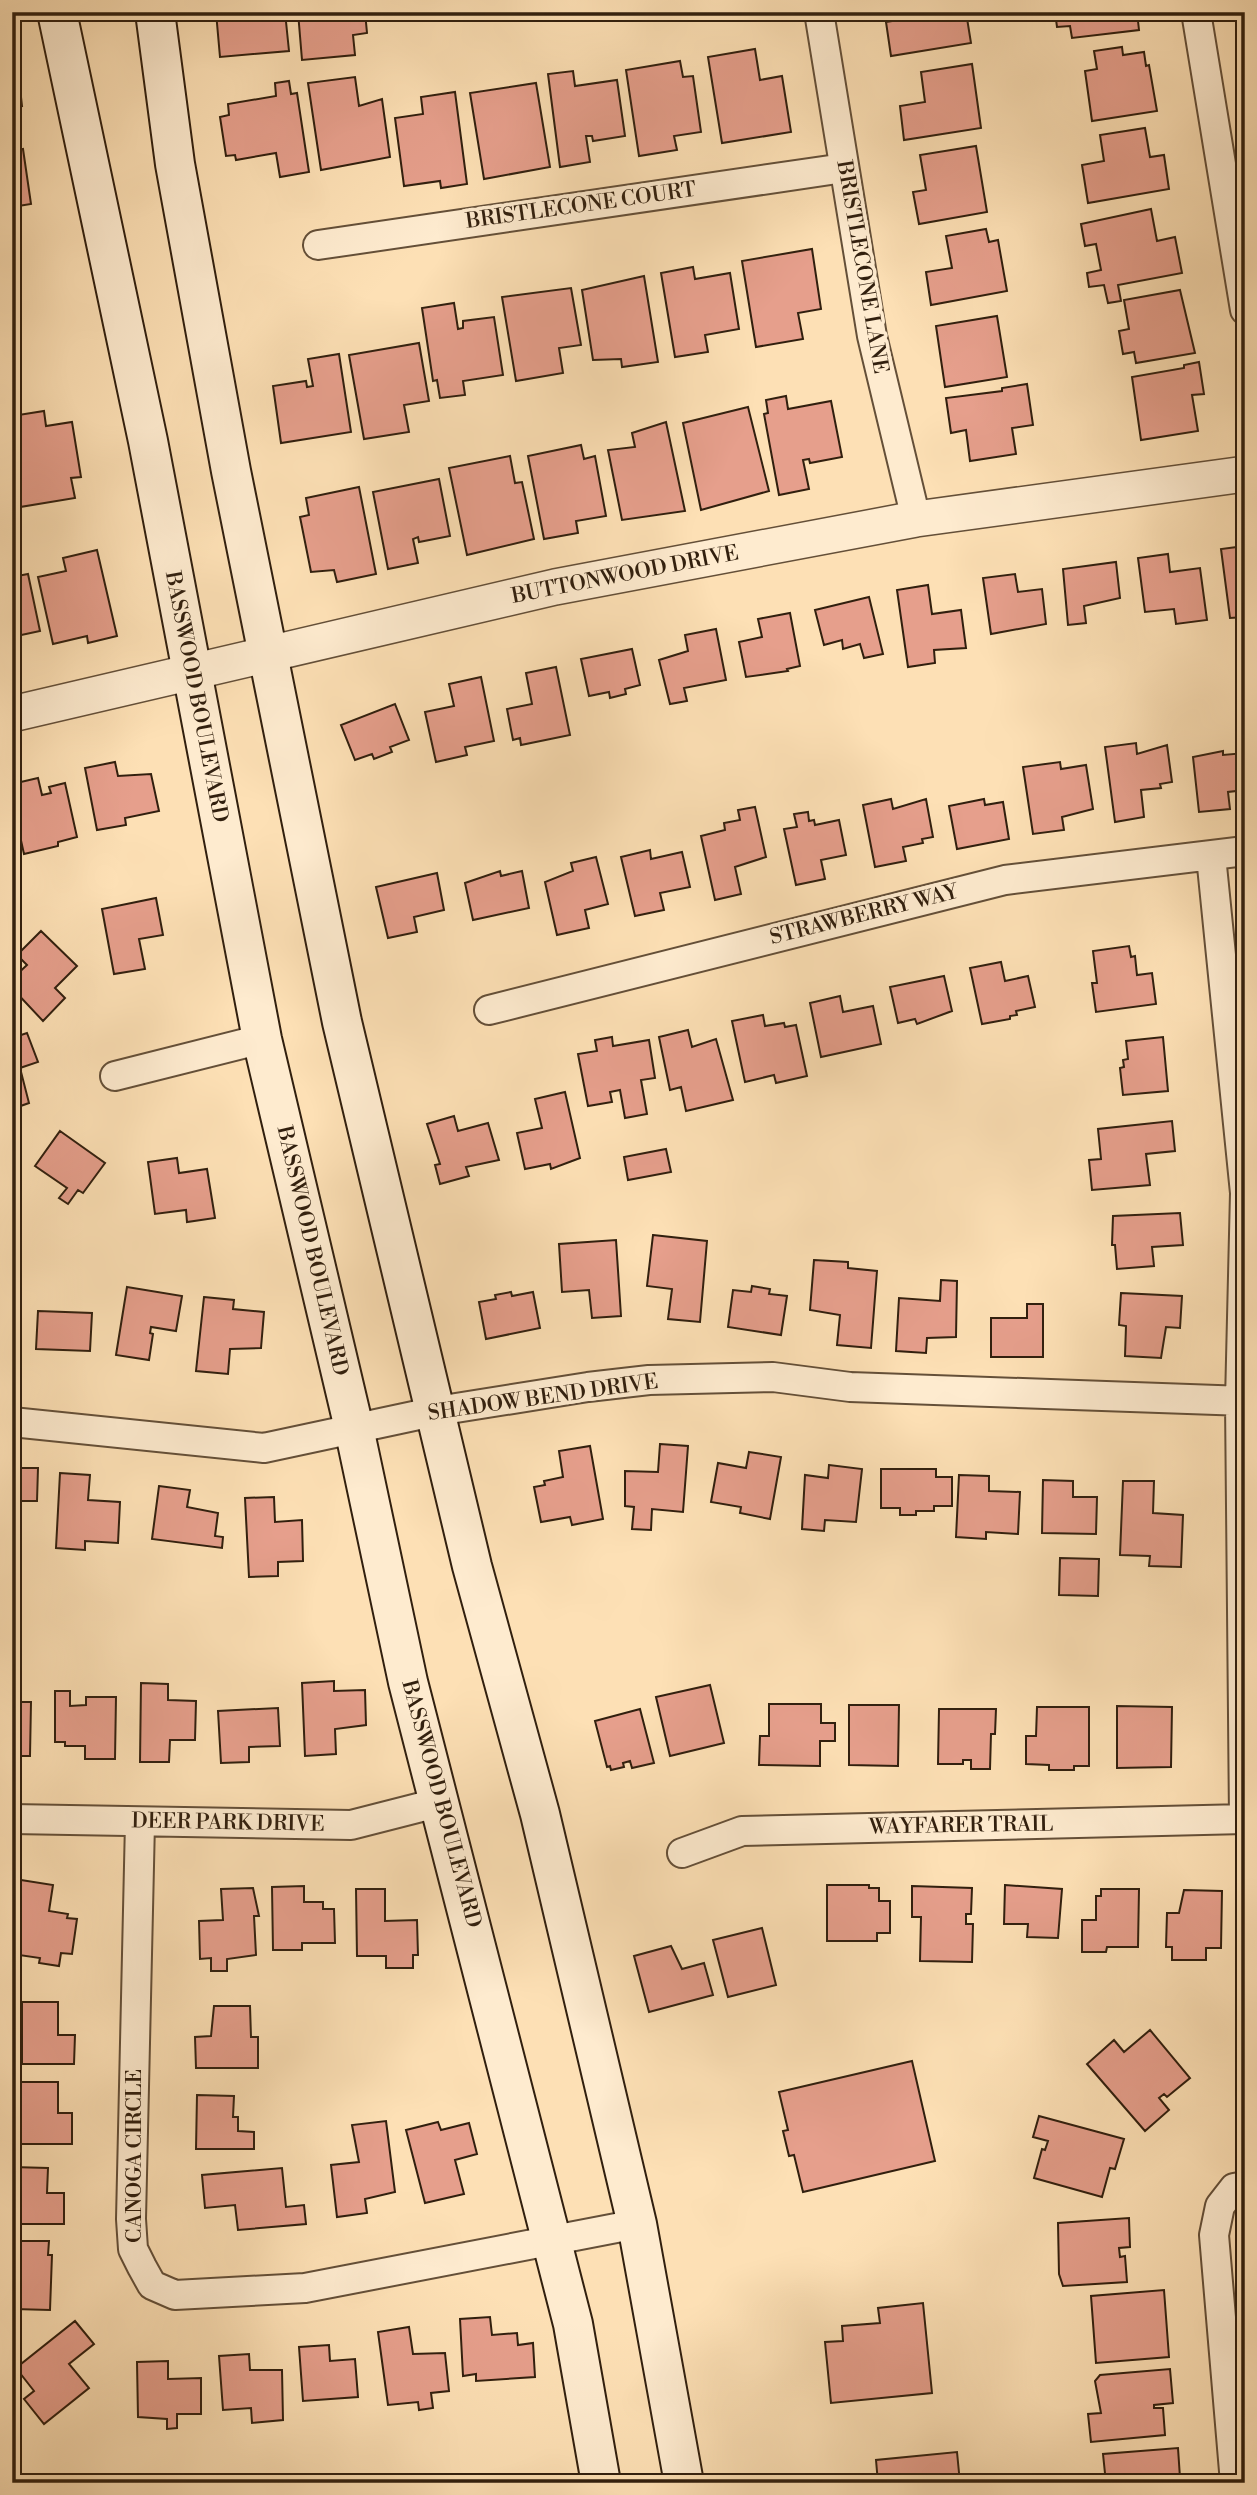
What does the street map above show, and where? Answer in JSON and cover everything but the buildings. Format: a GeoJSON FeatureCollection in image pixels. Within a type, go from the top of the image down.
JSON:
{"type":"FeatureCollection","features":[{"type":"Feature","properties":{"kind":"main road","name":"BASSWOOD BOULEVARD"},"geometry":{"type":"LineString","coordinates":[[57,12],[148,442],[262,1039],[354,1428],[408,1682],[526,2130],[550,2243],[573,2324],[598,2453],[601,2483]]}},
{"type":"Feature","properties":{"kind":"main road"},"geometry":{"type":"LineString","coordinates":[[155,12],[185,220],[230,471],[270,652],[342,1022],[472,1566],[540,1814],[637,2224],[684,2483]]}},
{"type":"Feature","properties":{"kind":"street","name":"BRISTLECONE LANE"},"geometry":{"type":"LineString","coordinates":[[819,12],[872,336],[916,519]]}},
{"type":"Feature","properties":{"kind":"street"},"geometry":{"type":"LineString","coordinates":[[1196,12],[1245,310]]}},
{"type":"Feature","properties":{"kind":"street","name":"BRISTLECONE COURT"},"geometry":{"type":"LineString","coordinates":[[318,245],[844,168]]}},
{"type":"Feature","properties":{"kind":"street","name":"BUTTONWOOD DRIVE"},"geometry":{"type":"LineString","coordinates":[[12,714],[555,587],[916,519],[1245,474]]}},
{"type":"Feature","properties":{"kind":"street","name":"STRAWBERRY WAY"},"geometry":{"type":"LineString","coordinates":[[489,1010],[1004,880],[1245,851]]}},
{"type":"Feature","properties":{"kind":"street"},"geometry":{"type":"LineString","coordinates":[[1211,856],[1245,1193],[1242,1401],[1245,1819]]}},
{"type":"Feature","properties":{"kind":"street"},"geometry":{"type":"LineString","coordinates":[[115,1076],[262,1039]]}},
{"type":"Feature","properties":{"kind":"street","name":"SHADOW BEND DRIVE"},"geometry":{"type":"LineString","coordinates":[[12,1422],[264,1448],[437,1411],[588,1387],[649,1380],[773,1377],[850,1387],[1242,1401]]}},
{"type":"Feature","properties":{"kind":"street","name":"DEER PARK DRIVE"},"geometry":{"type":"LineString","coordinates":[[12,1819],[351,1825],[441,1802]]}},
{"type":"Feature","properties":{"kind":"street","name":"WAYFARER TRAIL"},"geometry":{"type":"LineString","coordinates":[[681,1853],[742,1831],[1245,1819]]}},
{"type":"Feature","properties":{"kind":"street","name":"CANOGA CIRCLE"},"geometry":{"type":"LineString","coordinates":[[140,1822],[131,2219],[133,2249],[152,2285],[174,2295],[305,2288],[550,2243],[637,2224]]}},
{"type":"Feature","properties":{"kind":"street"},"geometry":{"type":"LineString","coordinates":[[1235,2483],[1214,2235],[1220,2206],[1234,2188],[1245,2186]]}}]}
